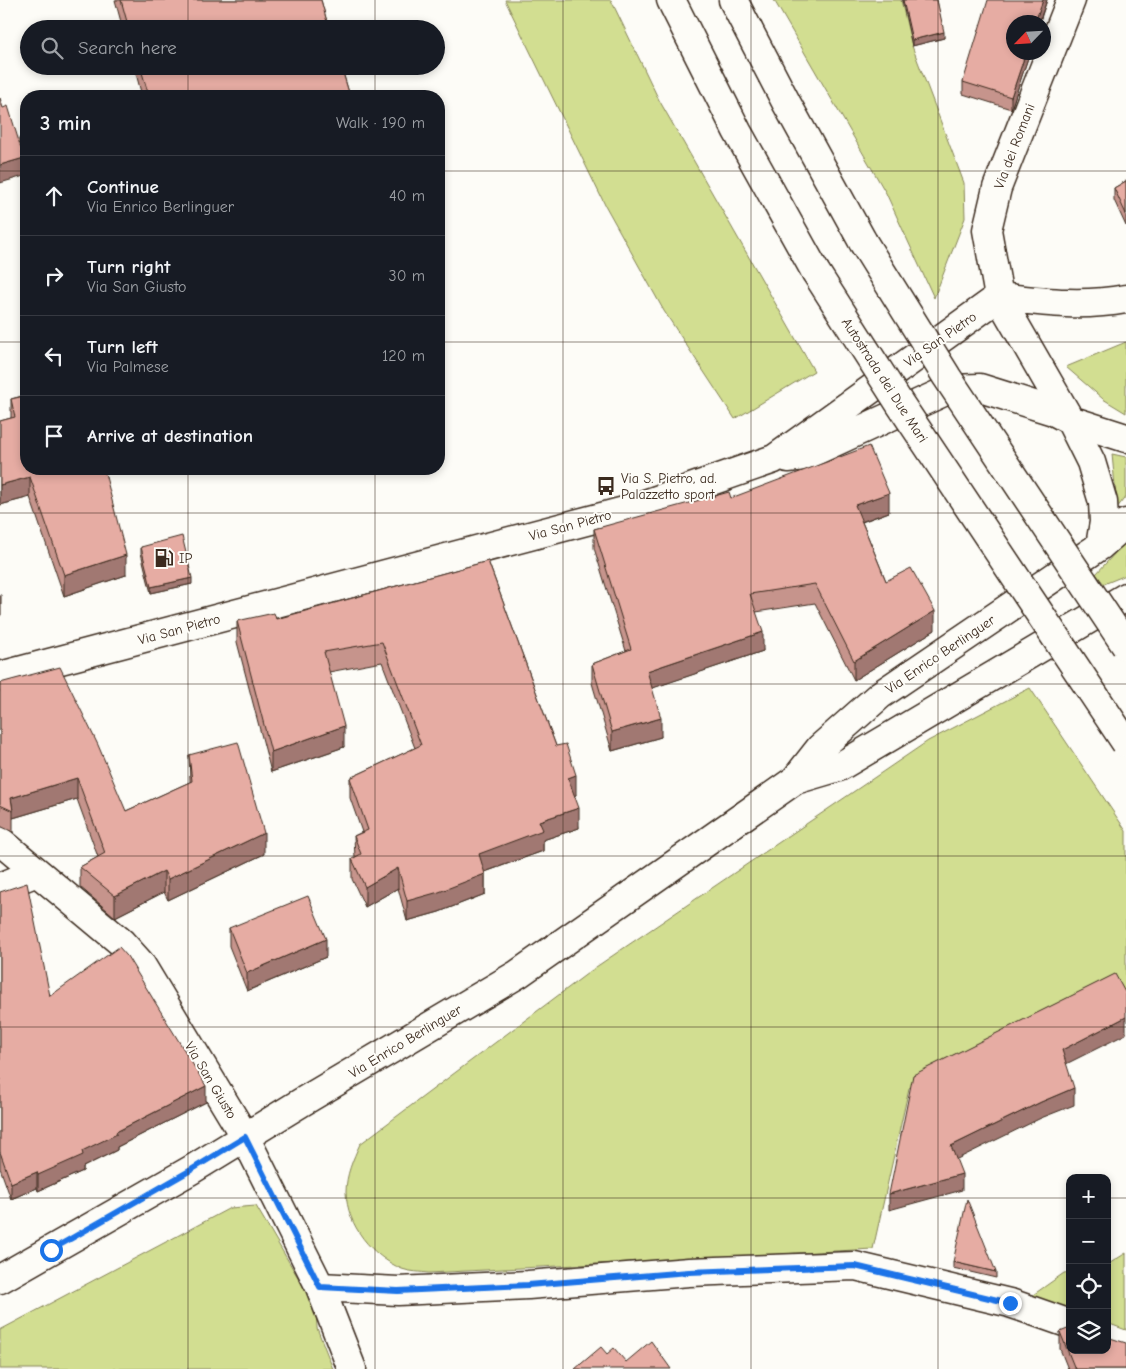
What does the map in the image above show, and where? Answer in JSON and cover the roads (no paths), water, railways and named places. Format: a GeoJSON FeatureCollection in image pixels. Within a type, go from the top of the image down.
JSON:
{"type":"FeatureCollection","features":[{"type":"Feature","properties":{"kind":"main road","name":"Autostrada dei Due Mari"},"geometry":{"type":"LineString","coordinates":[[671,0],[737,130],[815,271],[900,404],[1126,743]]}},
{"type":"Feature","properties":{"kind":"main road"},"geometry":{"type":"LineString","coordinates":[[733,0],[786,104],[863,242],[947,376],[1126,646]]}},
{"type":"Feature","properties":{"kind":"main road","name":"Via dei Romani"},"geometry":{"type":"LineString","coordinates":[[1071,0],[997,188],[990,213],[988,230],[989,248],[999,297],[1070,420],[1091,462],[1103,502],[1104,522],[1100,546]]}},
{"type":"Feature","properties":{"kind":"main road"},"geometry":{"type":"LineString","coordinates":[[999,297],[1063,305],[1094,304],[1126,299]]}},
{"type":"Feature","properties":{"kind":"main road","name":"Via San Pietro"},"geometry":{"type":"LineString","coordinates":[[0,676],[628,510],[774,459],[999,297]]}},
{"type":"Feature","properties":{"kind":"main road"},"geometry":{"type":"LineString","coordinates":[[774,459],[804,456],[950,389],[980,388],[1053,411],[1070,420],[1126,438]]}},
{"type":"Feature","properties":{"kind":"main road","name":"Via Enrico Berlinguer"},"geometry":{"type":"LineString","coordinates":[[0,1279],[191,1170],[518,974],[795,780],[820,748],[880,695],[1100,546],[1126,522]]}},
{"type":"Feature","properties":{"kind":"main road","name":"Via Enrico Berlinguer"},"geometry":{"type":"LineString","coordinates":[[795,780],[839,767],[1126,596]]}},
{"type":"Feature","properties":{"kind":"main road","name":"Via San Giusto"},"geometry":{"type":"LineString","coordinates":[[0,841],[122,943],[140,963],[245,1137],[320,1287],[352,1369]]}},
{"type":"Feature","properties":{"kind":"main road"},"geometry":{"type":"LineString","coordinates":[[0,887],[37,872]]}},
{"type":"Feature","properties":{"kind":"main road"},"geometry":{"type":"LineString","coordinates":[[320,1287],[398,1291],[528,1285],[689,1272],[855,1266],[1010,1303],[1066,1323]]}},
{"type":"Feature","properties":{"kind":"place","name":"Via S. Pietro, ad. Palazzetto sport"},"geometry":{"type":"Point","coordinates":[606,486]}},
{"type":"Feature","properties":{"kind":"place","name":"IP"},"geometry":{"type":"Point","coordinates":[164,558]}}]}
